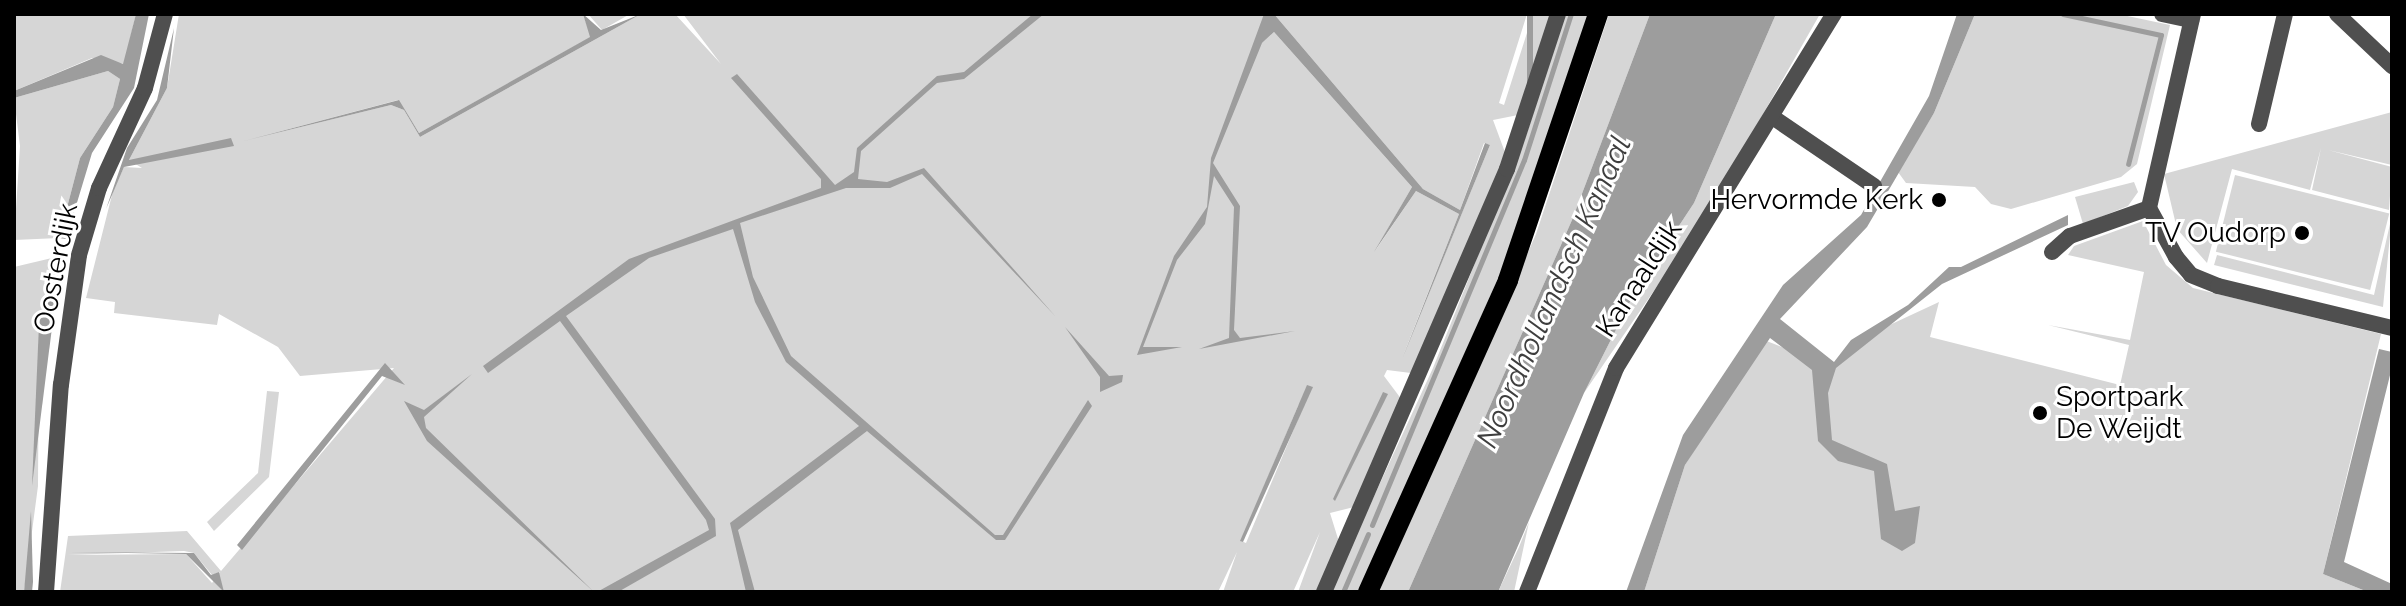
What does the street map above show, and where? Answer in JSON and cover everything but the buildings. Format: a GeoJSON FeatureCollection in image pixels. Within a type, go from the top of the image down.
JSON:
{"type":"FeatureCollection","features":[{"type":"Feature","properties":{"kind":"main road"},"geometry":{"type":"LineString","coordinates":[[1368,592],[1508,280],[1598,14]]}},
{"type":"Feature","properties":{"kind":"street","name":"Oosterdijk"},"geometry":{"type":"LineString","coordinates":[[46,592],[61,385],[79,255],[104,174],[145,88],[165,14]]}},
{"type":"Feature","properties":{"kind":"street"},"geometry":{"type":"LineString","coordinates":[[1324,592],[1507,169],[1558,14]]}},
{"type":"Feature","properties":{"kind":"street","name":"Kanaaldijk"},"geometry":{"type":"LineString","coordinates":[[1527,592],[1616,368],[1774,118],[1834,14]]}},
{"type":"Feature","properties":{"kind":"street"},"geometry":{"type":"LineString","coordinates":[[2162,14],[2192,17],[2149,208],[2191,275],[2392,328]]}},
{"type":"Feature","properties":{"kind":"street"},"geometry":{"type":"LineString","coordinates":[[2259,124],[2285,14]]}},
{"type":"Feature","properties":{"kind":"street"},"geometry":{"type":"LineString","coordinates":[[2337,14],[2392,66]]}},
{"type":"Feature","properties":{"kind":"street"},"geometry":{"type":"LineString","coordinates":[[1774,118],[1874,186]]}},
{"type":"Feature","properties":{"kind":"street"},"geometry":{"type":"LineString","coordinates":[[2052,252],[2070,236],[2149,208]]}},
{"type":"Feature","properties":{"kind":"shaded area"},"geometry":{"type":"Polygon","coordinates":[[[14,14],[136,14],[124,64],[92,58],[14,91],[14,14]]]}},
{"type":"Feature","properties":{"kind":"shaded area"},"geometry":{"type":"Polygon","coordinates":[[[179,14],[583,14],[591,37],[419,133],[398,100],[244,141],[391,105],[404,110],[420,137],[641,14],[675,14],[721,64],[683,14],[1264,14],[1262,43],[1274,32],[1412,187],[1375,251],[1416,191],[1459,214],[1403,356],[1490,145],[1484,143],[1460,210],[1423,189],[1274,14],[1527,14],[1499,103],[1504,105],[1533,14],[1552,14],[1518,115],[1493,120],[1506,155],[1411,373],[1387,370],[1384,376],[1402,400],[1354,507],[1330,513],[1339,542],[1318,592],[1298,592],[1320,532],[1293,592],[1223,592],[1237,552],[1218,592],[60,592],[68,536],[187,531],[221,571],[394,368],[300,376],[278,347],[219,314],[217,325],[114,313],[115,302],[86,298],[113,191],[124,167],[142,168],[129,160],[167,88],[179,14]],[[1312,386],[1298,406],[1241,541],[1246,543],[1312,386]],[[194,553],[67,555],[186,554],[212,583],[220,572],[212,575],[194,553]]]}},
{"type":"Feature","properties":{"kind":"shaded area"},"geometry":{"type":"Polygon","coordinates":[[[588,14],[630,14],[602,30],[588,14]]]}},
{"type":"Feature","properties":{"kind":"shaded area"},"geometry":{"type":"Polygon","coordinates":[[[1563,14],[1590,14],[1507,258],[1359,592],[1330,592],[1433,368],[1527,133],[1563,14]]]}},
{"type":"Feature","properties":{"kind":"shaded area"},"geometry":{"type":"Polygon","coordinates":[[[1609,14],[1650,14],[1572,220],[1408,592],[1379,592],[1536,234],[1609,14]]]}},
{"type":"Feature","properties":{"kind":"shaded area"},"geometry":{"type":"Polygon","coordinates":[[[1776,14],[1820,14],[1705,216],[1584,393],[1634,294],[1694,203],[1776,14]]]}},
{"type":"Feature","properties":{"kind":"shaded area"},"geometry":{"type":"Polygon","coordinates":[[[1975,14],[2118,14],[2170,25],[2137,164],[2121,177],[2011,209],[1991,204],[1975,187],[1906,183],[1898,172],[1934,113],[1975,14]]]}},
{"type":"Feature","properties":{"kind":"shaded area"},"geometry":{"type":"Polygon","coordinates":[[[108,71],[120,79],[113,107],[80,158],[59,238],[14,240],[20,146],[14,98],[108,71]]]}},
{"type":"Feature","properties":{"kind":"shaded area"},"geometry":{"type":"Polygon","coordinates":[[[2392,112],[2392,165],[2328,150],[2392,167],[2389,210],[2312,190],[2321,148],[2310,190],[2232,169],[2207,263],[2177,229],[2164,174],[2392,112]]]}},
{"type":"Feature","properties":{"kind":"shaded area","name":"TV Oudorp"},"geometry":{"type":"Polygon","coordinates":[[[2235,175],[2389,213],[2370,290],[2216,252],[2235,175]]]}},
{"type":"Feature","properties":{"kind":"shaded area"},"geometry":{"type":"Polygon","coordinates":[[[2134,182],[2138,192],[2128,206],[2083,224],[2075,197],[2134,182]]]}},
{"type":"Feature","properties":{"kind":"shaded area"},"geometry":{"type":"Polygon","coordinates":[[[2392,215],[2383,307],[2214,265],[2217,255],[2374,295],[2392,215]]]}},
{"type":"Feature","properties":{"kind":"shaded area","name":"Sportpark De Weijdt"},"geometry":{"type":"Polygon","coordinates":[[[2143,221],[2166,265],[2193,288],[2381,334],[2323,574],[2368,592],[1644,592],[1685,465],[1764,340],[1835,368],[1881,329],[1939,302],[1930,337],[2120,385],[2129,345],[2048,325],[2130,340],[2144,272],[2068,255],[2074,246],[2143,221]]]}},
{"type":"Feature","properties":{"kind":"shaded area"},"geometry":{"type":"Polygon","coordinates":[[[52,258],[39,324],[38,486],[24,592],[14,592],[14,267],[52,258]]]}},
{"type":"Feature","properties":{"kind":"shaded area"},"geometry":{"type":"Polygon","coordinates":[[[267,391],[279,392],[269,477],[214,531],[207,522],[258,473],[267,391]]]}},
{"type":"Feature","properties":{"kind":"shaded area"},"geometry":{"type":"Polygon","coordinates":[[[1529,522],[1514,592],[1498,592],[1519,547],[1529,522]]]}},
{"type":"Feature","properties":{"kind":"water"},"geometry":{"type":"Polygon","coordinates":[[[136,14],[149,14],[134,88],[92,153],[66,239],[59,238],[80,158],[113,107],[120,79],[108,71],[14,98],[14,91],[101,55],[123,64],[136,14]]]}},
{"type":"Feature","properties":{"kind":"water"},"geometry":{"type":"Polygon","coordinates":[[[583,14],[601,30],[641,14],[420,137],[404,110],[391,105],[244,141],[399,100],[419,133],[590,37],[583,14]]]}},
{"type":"Feature","properties":{"kind":"water"},"geometry":{"type":"Polygon","coordinates":[[[1033,14],[1044,14],[964,79],[937,83],[861,151],[858,179],[887,182],[924,168],[1056,317],[922,174],[890,188],[846,188],[740,223],[753,277],[791,356],[995,535],[1003,535],[1088,400],[1092,406],[1005,540],[996,540],[867,431],[738,530],[755,592],[746,592],[730,523],[859,426],[786,362],[755,302],[733,229],[649,258],[566,316],[715,519],[716,536],[618,592],[597,592],[709,530],[706,520],[560,321],[488,373],[483,366],[629,259],[821,188],[821,179],[731,78],[737,74],[835,185],[854,172],[857,148],[937,76],[964,72],[1033,14]]]}},
{"type":"Feature","properties":{"kind":"water"},"geometry":{"type":"Polygon","coordinates":[[[1264,14],[1274,14],[1423,189],[1460,210],[1485,143],[1490,145],[1403,357],[1459,214],[1416,191],[1374,252],[1412,187],[1274,32],[1262,43],[1213,163],[1240,206],[1234,330],[1240,338],[1295,331],[1199,349],[1229,338],[1234,207],[1214,176],[1205,224],[1177,260],[1143,347],[1182,347],[1137,355],[1174,256],[1207,207],[1211,158],[1264,14]]]}},
{"type":"Feature","properties":{"kind":"water"},"geometry":{"type":"Polygon","coordinates":[[[1527,14],[1533,14],[1533,108],[1527,108],[1527,14]]]}},
{"type":"Feature","properties":{"kind":"water","name":"Noordhollandsch Kanaal"},"geometry":{"type":"Polygon","coordinates":[[[1650,14],[1776,14],[1694,203],[1634,294],[1584,393],[1498,592],[1408,592],[1572,220],[1650,14]]]}},
{"type":"Feature","properties":{"kind":"water"},"geometry":{"type":"Polygon","coordinates":[[[1957,14],[1975,14],[1934,113],[1867,227],[1780,319],[1834,362],[1851,340],[1908,305],[1949,267],[1961,267],[2068,215],[2068,225],[1942,284],[1836,368],[1828,393],[1832,440],[1887,464],[1895,511],[1920,506],[1915,543],[1902,551],[1881,539],[1874,471],[1838,461],[1818,441],[1812,370],[1770,338],[1685,465],[1644,592],[1626,592],[1683,435],[1783,285],[1861,215],[1929,96],[1957,14]]]}},
{"type":"Feature","properties":{"kind":"water"},"geometry":{"type":"Polygon","coordinates":[[[174,28],[167,88],[129,160],[231,138],[234,146],[124,167],[106,209],[127,148],[157,100],[174,28]]]}},
{"type":"Feature","properties":{"kind":"water"},"geometry":{"type":"Polygon","coordinates":[[[54,264],[60,264],[32,486],[39,324],[54,264]]]}},
{"type":"Feature","properties":{"kind":"water"},"geometry":{"type":"Polygon","coordinates":[[[1065,327],[1109,376],[1123,375],[1122,382],[1100,392],[1100,377],[1065,327]]]}},
{"type":"Feature","properties":{"kind":"water"},"geometry":{"type":"Polygon","coordinates":[[[2379,349],[2392,352],[2392,367],[2344,562],[2392,584],[2392,592],[2368,592],[2323,574],[2379,349]]]}},
{"type":"Feature","properties":{"kind":"water"},"geometry":{"type":"Polygon","coordinates":[[[385,363],[405,385],[382,376],[242,550],[237,545],[385,363]]]}},
{"type":"Feature","properties":{"kind":"water"},"geometry":{"type":"Polygon","coordinates":[[[472,374],[424,417],[426,428],[594,592],[427,441],[404,401],[424,410],[472,374]]]}},
{"type":"Feature","properties":{"kind":"water"},"geometry":{"type":"Polygon","coordinates":[[[1307,385],[1313,387],[1243,542],[1240,541],[1307,385]]]}},
{"type":"Feature","properties":{"kind":"water"},"geometry":{"type":"Polygon","coordinates":[[[1383,392],[1388,394],[1335,501],[1333,499],[1383,392]]]}},
{"type":"Feature","properties":{"kind":"water"},"geometry":{"type":"Polygon","coordinates":[[[31,511],[33,582],[32,592],[24,592],[31,511]]]}},
{"type":"Feature","properties":{"kind":"water"},"geometry":{"type":"Polygon","coordinates":[[[69,552],[194,553],[211,575],[219,572],[224,592],[186,554],[69,552]]]}},
{"type":"Feature","properties":{"kind":"waterway"},"geometry":{"type":"LineString","coordinates":[[1372,525],[1524,160],[1571,14]]}},
{"type":"Feature","properties":{"kind":"waterway"},"geometry":{"type":"LineString","coordinates":[[2063,14],[2161,35],[2128,164]]}},
{"type":"Feature","properties":{"kind":"waterway"},"geometry":{"type":"LineString","coordinates":[[1343,592],[1368,534]]}},
{"type":"Feature","properties":{"kind":"place","name":"Hervormde Kerk"},"geometry":{"type":"Point","coordinates":[1939,200]}},
{"type":"Feature","properties":{"kind":"place","name":"TV Oudorp"},"geometry":{"type":"Point","coordinates":[2302,233]}},
{"type":"Feature","properties":{"kind":"place","name":"Sportpark De Weijdt"},"geometry":{"type":"Point","coordinates":[2040,413]}}]}
